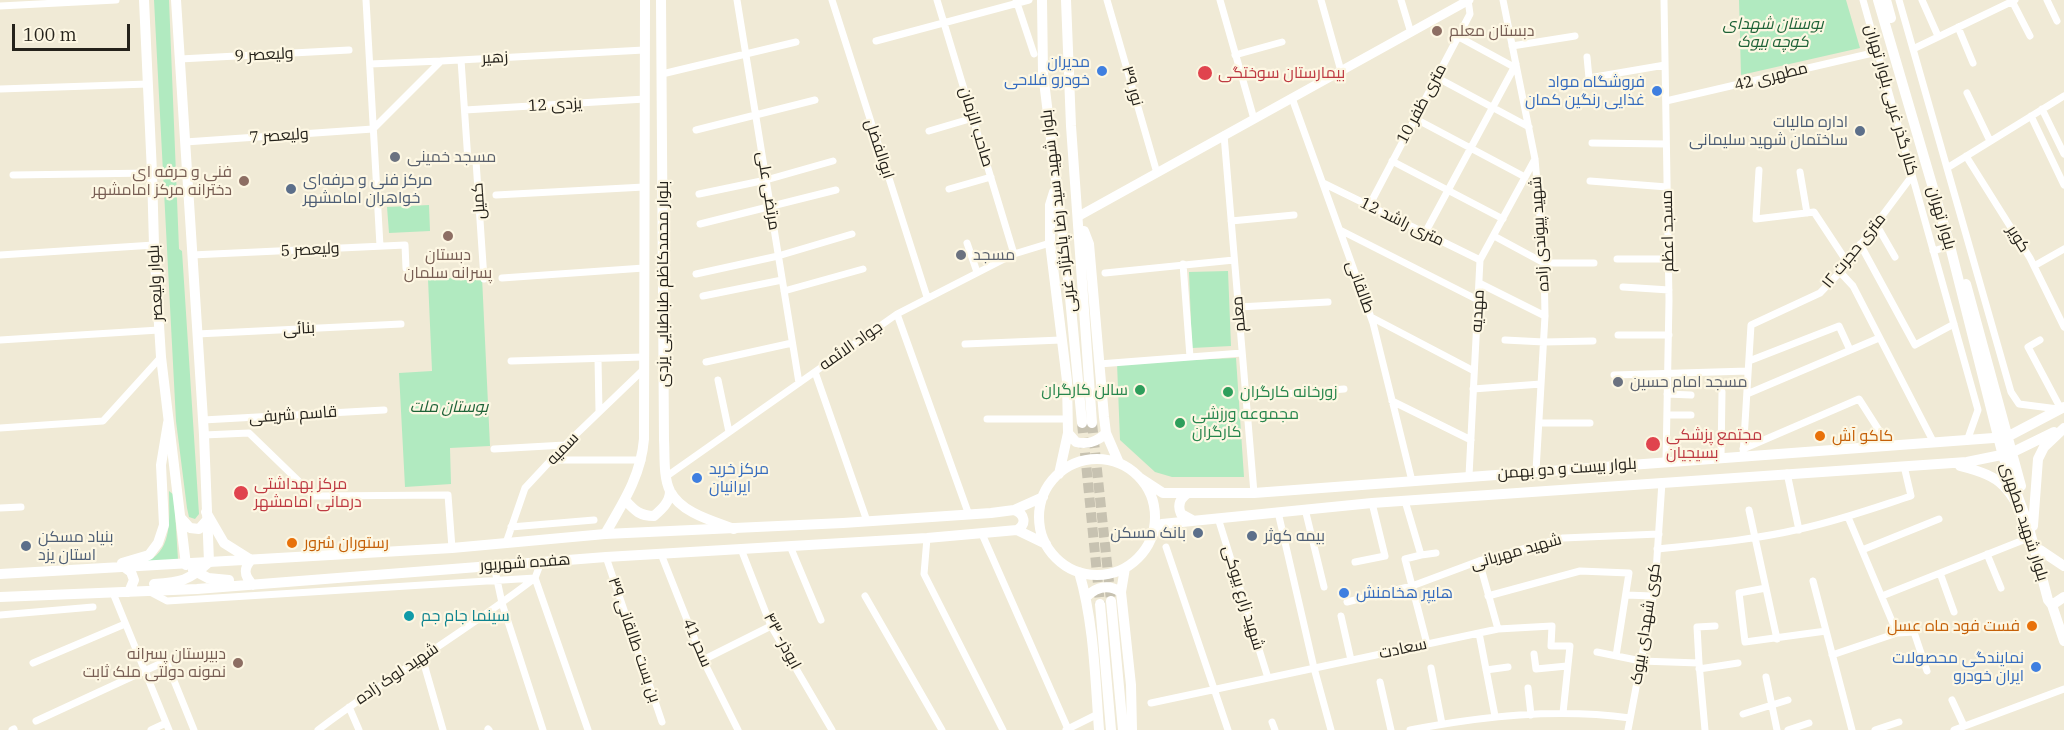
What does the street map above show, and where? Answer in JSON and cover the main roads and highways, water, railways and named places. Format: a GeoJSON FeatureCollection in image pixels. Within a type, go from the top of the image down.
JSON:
{"type":"FeatureCollection","features":[{"type":"Feature","properties":{"kind":"main road","name":"بلوار ولیعصر"},"geometry":{"type":"LineString","coordinates":[[144,0],[161,357],[186,565]]}},
{"type":"Feature","properties":{"kind":"main road"},"geometry":{"type":"LineString","coordinates":[[129,592],[146,585],[179,582],[209,562],[204,435],[176,0]]}},
{"type":"Feature","properties":{"kind":"main road","name":"بلوار محمدکاظم طباطبایی یزدی"},"geometry":{"type":"LineString","coordinates":[[605,534],[625,500],[642,460],[644,439],[645,0]]}},
{"type":"Feature","properties":{"kind":"main road","name":"بلوار محمدکاظم طباطبایی یزدی"},"geometry":{"type":"LineString","coordinates":[[661,0],[664,440],[670,491]]}},
{"type":"Feature","properties":{"kind":"main road","name":"بلوار شهید سید رضا پاکنژاد غربی"},"geometry":{"type":"LineString","coordinates":[[1042,0],[1043,73],[1055,186],[1087,423],[1078,216]]}},
{"type":"Feature","properties":{"kind":"main road"},"geometry":{"type":"LineString","coordinates":[[1066,0],[1070,114],[1078,216],[1089,244],[1106,433],[1119,464]]}},
{"type":"Feature","properties":{"kind":"main road","name":"بلوار تهران"},"geometry":{"type":"LineString","coordinates":[[1878,0],[2003,438]]}},
{"type":"Feature","properties":{"kind":"main road","name":"بلوار تهران"},"geometry":{"type":"LineString","coordinates":[[1886,0],[1983,341],[2003,438]]}},
{"type":"Feature","properties":{"kind":"main road"},"geometry":{"type":"LineString","coordinates":[[1055,186],[1050,205],[1050,243],[1067,381],[1068,433],[1059,474]]}},
{"type":"Feature","properties":{"kind":"main road"},"geometry":{"type":"LineString","coordinates":[[2003,438],[2062,408]]}},
{"type":"Feature","properties":{"kind":"main road"},"geometry":{"type":"LineString","coordinates":[[101,568],[149,555],[158,543],[164,525],[161,465],[168,423]]}},
{"type":"Feature","properties":{"kind":"main road"},"geometry":{"type":"LineString","coordinates":[[2031,530],[2038,459],[2044,447],[2064,427]]}},
{"type":"Feature","properties":{"kind":"main road","name":"بلوار بیست و دو بهمن"},"geometry":{"type":"LineString","coordinates":[[1153,534],[1162,524],[1372,503],[1951,463],[2007,454],[2043,439],[2064,427]]}},
{"type":"Feature","properties":{"kind":"main road"},"geometry":{"type":"LineString","coordinates":[[1068,433],[1076,442],[1089,443],[1099,440],[1106,433]]}},
{"type":"Feature","properties":{"kind":"main road","name":"بلوار بیست و دو بهمن"},"geometry":{"type":"LineString","coordinates":[[1140,478],[1163,494],[1254,493],[1721,458],[1743,453],[1762,455],[2003,438]]}},
{"type":"Feature","properties":{"kind":"main road","name":"بلوار شهید مطهری"},"geometry":{"type":"LineString","coordinates":[[2003,438],[2031,530],[2048,600],[2052,604],[2064,641]]}},
{"type":"Feature","properties":{"kind":"main road"},"geometry":{"type":"LineString","coordinates":[[1762,455],[1764,475]]}},
{"type":"Feature","properties":{"kind":"main road"},"geometry":{"type":"LineString","coordinates":[[1087,460],[1103,460],[1119,464],[1140,478],[1151,495],[1155,514],[1153,534],[1147,548],[1138,559],[1125,568],[1102,574],[1079,572],[1060,561],[1046,544],[1040,529],[1043,496],[1059,474],[1072,465],[1087,460]]}},
{"type":"Feature","properties":{"kind":"main road"},"geometry":{"type":"LineString","coordinates":[[1951,463],[1984,472],[2002,483],[2013,495],[2031,530]]}},
{"type":"Feature","properties":{"kind":"main road"},"geometry":{"type":"LineString","coordinates":[[1512,473],[1514,493]]}},
{"type":"Feature","properties":{"kind":"main road"},"geometry":{"type":"LineString","coordinates":[[625,500],[634,511],[643,516],[654,516],[670,497],[670,491]]}},
{"type":"Feature","properties":{"kind":"main road"},"geometry":{"type":"LineString","coordinates":[[670,491],[681,504],[702,516],[734,529]]}},
{"type":"Feature","properties":{"kind":"main road"},"geometry":{"type":"LineString","coordinates":[[1188,493],[1182,498],[1179,506],[1181,514],[1192,520]]}},
{"type":"Feature","properties":{"kind":"main road","name":"هفده شهریور"},"geometry":{"type":"LineString","coordinates":[[0,574],[452,548],[605,534],[734,529],[969,514],[1014,510],[1043,496]]}},
{"type":"Feature","properties":{"kind":"main road"},"geometry":{"type":"LineString","coordinates":[[1014,510],[1020,512],[1024,522],[1017,530]]}},
{"type":"Feature","properties":{"kind":"main road"},"geometry":{"type":"LineString","coordinates":[[180,518],[190,528],[199,529],[206,516]]}},
{"type":"Feature","properties":{"kind":"main road"},"geometry":{"type":"LineString","coordinates":[[206,516],[224,543],[251,560],[245,569],[245,575],[253,585]]}},
{"type":"Feature","properties":{"kind":"main road"},"geometry":{"type":"LineString","coordinates":[[1017,530],[1046,544]]}},
{"type":"Feature","properties":{"kind":"main road","name":"هفده شهریور"},"geometry":{"type":"LineString","coordinates":[[0,597],[253,585],[281,588],[541,562],[927,538],[1017,530]]}},
{"type":"Feature","properties":{"kind":"main road","name":"بلوار شهید مطهری"},"geometry":{"type":"LineString","coordinates":[[2031,530],[2040,550],[2054,599],[2052,604]]}},
{"type":"Feature","properties":{"kind":"main road"},"geometry":{"type":"LineString","coordinates":[[2040,550],[2064,566]]}},
{"type":"Feature","properties":{"kind":"main road"},"geometry":{"type":"LineString","coordinates":[[186,565],[218,580],[239,580],[253,585]]}},
{"type":"Feature","properties":{"kind":"main road"},"geometry":{"type":"LineString","coordinates":[[124,567],[131,572],[134,580],[129,592]]}},
{"type":"Feature","properties":{"kind":"main road"},"geometry":{"type":"LineString","coordinates":[[1125,568],[1121,592],[1131,685],[1132,730]]}},
{"type":"Feature","properties":{"kind":"main road"},"geometry":{"type":"LineString","coordinates":[[1079,572],[1091,628],[1099,730]]}},
{"type":"Feature","properties":{"kind":"main road"},"geometry":{"type":"LineString","coordinates":[[1086,597],[1103,587],[1110,587],[1121,592]]}},
{"type":"Feature","properties":{"kind":"main road"},"geometry":{"type":"LineString","coordinates":[[2052,604],[2064,597]]}},
{"type":"Feature","properties":{"kind":"main road"},"geometry":{"type":"LineString","coordinates":[[1111,601],[1123,730]]}},
{"type":"Feature","properties":{"kind":"main road"},"geometry":{"type":"LineString","coordinates":[[1100,604],[1111,730]]}},
{"type":"Feature","properties":{"kind":"tunnel"},"geometry":{"type":"LineString","coordinates":[[1082,423],[1100,604]]}},
{"type":"Feature","properties":{"kind":"tunnel"},"geometry":{"type":"LineString","coordinates":[[1092,423],[1111,601]]}},
{"type":"Feature","properties":{"kind":"place","name":"دبستان معلم"},"geometry":{"type":"Point","coordinates":[1437,31]}},
{"type":"Feature","properties":{"kind":"place","name":"مدیران خودرو فلاحی"},"geometry":{"type":"Point","coordinates":[1102,71]}},
{"type":"Feature","properties":{"kind":"place","name":"بیمارستان سوختگی"},"geometry":{"type":"Point","coordinates":[1205,73]}},
{"type":"Feature","properties":{"kind":"place","name":"فروشگاه مواد غذایی رنگین کمان"},"geometry":{"type":"Point","coordinates":[1657,91]}},
{"type":"Feature","properties":{"kind":"place","name":"اداره مالیات ساختمان شهید سلیمانی"},"geometry":{"type":"Point","coordinates":[1860,131]}},
{"type":"Feature","properties":{"kind":"place","name":"مسجد خمینی"},"geometry":{"type":"Point","coordinates":[395,157]}},
{"type":"Feature","properties":{"kind":"place","name":"فنی و حرفه ای دخترانه مرکز امامشهر"},"geometry":{"type":"Point","coordinates":[244,181]}},
{"type":"Feature","properties":{"kind":"place","name":"مرکز فنی و حرفه‌ای خواهران امامشهر"},"geometry":{"type":"Point","coordinates":[291,189]}},
{"type":"Feature","properties":{"kind":"place","name":"دبستان پسرانه سلمان"},"geometry":{"type":"Point","coordinates":[448,236]}},
{"type":"Feature","properties":{"kind":"place","name":"مسجد"},"geometry":{"type":"Point","coordinates":[961,255]}},
{"type":"Feature","properties":{"kind":"place","name":"مسجد امام حسین"},"geometry":{"type":"Point","coordinates":[1618,382]}},
{"type":"Feature","properties":{"kind":"place","name":"سالن کارگران"},"geometry":{"type":"Point","coordinates":[1140,390]}},
{"type":"Feature","properties":{"kind":"place","name":"زورخانه کارگران"},"geometry":{"type":"Point","coordinates":[1228,392]}},
{"type":"Feature","properties":{"kind":"place","name":"مجموعه ورزشی کارگران"},"geometry":{"type":"Point","coordinates":[1180,423]}},
{"type":"Feature","properties":{"kind":"place","name":"کاکو آش"},"geometry":{"type":"Point","coordinates":[1820,436]}},
{"type":"Feature","properties":{"kind":"place","name":"مجتمع پزشکی بسیجیان"},"geometry":{"type":"Point","coordinates":[1653,444]}},
{"type":"Feature","properties":{"kind":"place","name":"مرکز خرید ایرانیان"},"geometry":{"type":"Point","coordinates":[697,478]}},
{"type":"Feature","properties":{"kind":"place","name":"مرکز بهداشتی درمانی امامشهر"},"geometry":{"type":"Point","coordinates":[241,493]}},
{"type":"Feature","properties":{"kind":"place","name":"بانک مسکن"},"geometry":{"type":"Point","coordinates":[1198,533]}},
{"type":"Feature","properties":{"kind":"place","name":"بیمه کوثر"},"geometry":{"type":"Point","coordinates":[1252,536]}},
{"type":"Feature","properties":{"kind":"place","name":"رستوران سُرور"},"geometry":{"type":"Point","coordinates":[292,543]}},
{"type":"Feature","properties":{"kind":"place","name":"بنیاد مسکن استان یزد"},"geometry":{"type":"Point","coordinates":[26,546]}},
{"type":"Feature","properties":{"kind":"place","name":"هایپر هخامنش"},"geometry":{"type":"Point","coordinates":[1344,593]}},
{"type":"Feature","properties":{"kind":"place","name":"سینما جام جم"},"geometry":{"type":"Point","coordinates":[409,616]}},
{"type":"Feature","properties":{"kind":"place","name":"فست فود ماه عسل"},"geometry":{"type":"Point","coordinates":[2032,626]}},
{"type":"Feature","properties":{"kind":"place","name":"دبیرستان پسرانه نمونه دولتی ملک ثابت"},"geometry":{"type":"Point","coordinates":[238,663]}},
{"type":"Feature","properties":{"kind":"place","name":"نمایندگی محصولات ایران خودرو"},"geometry":{"type":"Point","coordinates":[2036,667]}},
{"type":"Feature","properties":{"kind":"park label","name":"بوستان شهدای کوچه بیوک"},"geometry":{"type":"Point","coordinates":[1773,33]}},
{"type":"Feature","properties":{"kind":"park label","name":"بوستان ملت"},"geometry":{"type":"Point","coordinates":[449,407]}}]}
